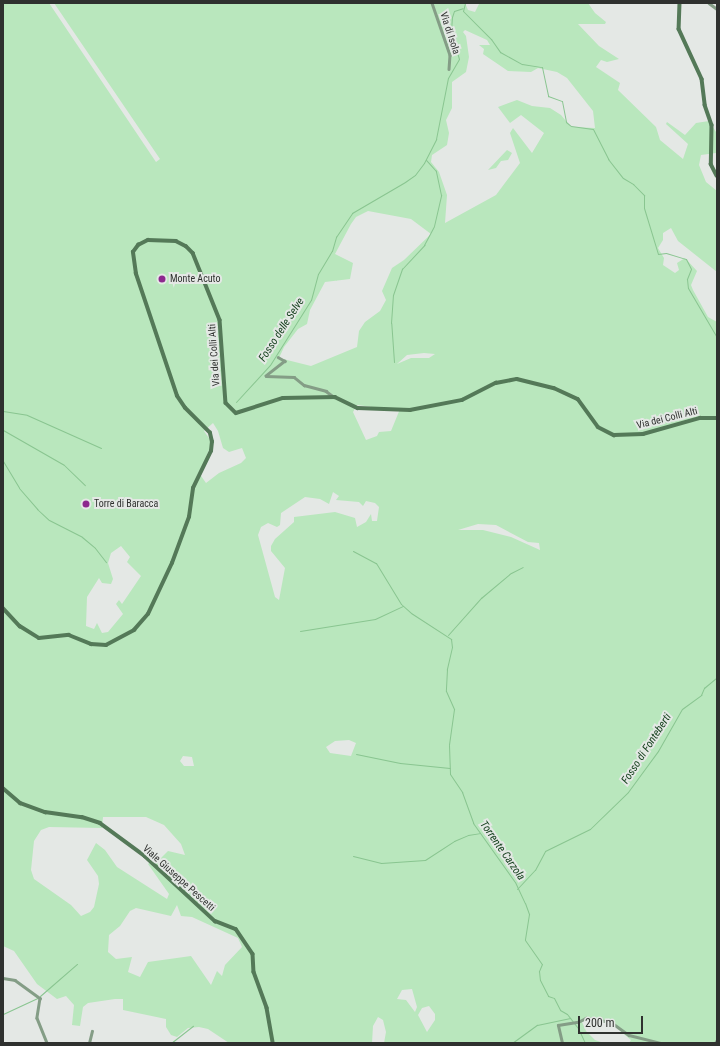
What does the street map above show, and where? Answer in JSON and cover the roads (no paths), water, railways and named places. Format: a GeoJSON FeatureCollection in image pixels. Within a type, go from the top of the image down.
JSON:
{"type":"FeatureCollection","features":[{"type":"Feature","properties":{"kind":"street","name":"Via di Isola"},"geometry":{"type":"LineString","coordinates":[[432,3],[450,55],[449,69]]}},
{"type":"Feature","properties":{"kind":"street"},"geometry":{"type":"LineString","coordinates":[[680,3],[680,32],[702,79],[705,105],[712,125],[711,164],[717,176]]}},
{"type":"Feature","properties":{"kind":"street"},"geometry":{"type":"LineString","coordinates":[[709,3],[717,10]]}},
{"type":"Feature","properties":{"kind":"street","name":"Via dei Colli Alti"},"geometry":{"type":"LineString","coordinates":[[3,608],[20,626],[39,638],[69,635],[102,645],[134,630],[154,604],[172,563],[189,517],[193,488],[213,446],[210,434],[185,408],[177,396],[133,265],[135,248],[148,240],[160,238],[183,244],[192,253],[220,320],[226,403],[232,411],[241,413],[283,398],[335,397],[358,408],[410,410],[462,400],[496,383],[517,379],[554,388],[578,399],[598,428],[614,435],[643,434],[700,418],[717,418]]}},
{"type":"Feature","properties":{"kind":"street"},"geometry":{"type":"LineString","coordinates":[[278,357],[285,361],[266,376],[294,377],[304,385],[326,391],[335,397]]}},
{"type":"Feature","properties":{"kind":"street","name":"Viale Giuseppe Pescetti"},"geometry":{"type":"LineString","coordinates":[[3,788],[20,803],[45,812],[82,816],[100,823],[145,856],[215,921],[236,929],[254,954],[254,972],[267,1008],[273,1043]]}},
{"type":"Feature","properties":{"kind":"street"},"geometry":{"type":"LineString","coordinates":[[3,978],[15,980],[39,997],[37,1018],[47,1043]]}},
{"type":"Feature","properties":{"kind":"street"},"geometry":{"type":"LineString","coordinates":[[562,1043],[558,1025],[578,1022],[586,1018],[611,1022],[629,1034],[660,1043]]}},
{"type":"Feature","properties":{"kind":"street"},"geometry":{"type":"LineString","coordinates":[[89,1043],[92,1031]]}},
{"type":"Feature","properties":{"kind":"waterway"},"geometry":{"type":"LineString","coordinates":[[465,3],[463,11],[491,39],[500,52],[522,64],[542,67],[548,96],[562,101],[566,122],[571,126],[593,129],[608,159],[623,178],[633,184],[644,195],[644,208],[658,254],[666,253],[686,259],[691,269],[687,279],[688,288],[716,336],[717,346]]}},
{"type":"Feature","properties":{"kind":"waterway","name":"Fosso delle Selve"},"geometry":{"type":"LineString","coordinates":[[236,402],[270,365],[311,300],[318,274],[332,251],[336,237],[352,213],[405,182],[415,175],[424,163],[436,139],[448,78],[459,59],[451,31],[452,17],[454,11],[463,8]]}},
{"type":"Feature","properties":{"kind":"waterway"},"geometry":{"type":"LineString","coordinates":[[394,362],[391,323],[393,295],[402,269],[424,245],[434,226],[441,195],[436,171],[426,160]]}},
{"type":"Feature","properties":{"kind":"waterway"},"geometry":{"type":"LineString","coordinates":[[3,411],[27,415],[101,448]]}},
{"type":"Feature","properties":{"kind":"waterway"},"geometry":{"type":"LineString","coordinates":[[3,430],[64,465],[85,485]]}},
{"type":"Feature","properties":{"kind":"waterway"},"geometry":{"type":"LineString","coordinates":[[3,461],[19,488],[37,509],[49,520],[82,537],[95,548],[106,562]]}},
{"type":"Feature","properties":{"kind":"waterway","name":"Torrente Carzola"},"geometry":{"type":"LineString","coordinates":[[353,551],[376,563],[401,604],[411,613],[451,639],[452,647],[447,669],[446,691],[454,709],[449,745],[450,774],[462,792],[473,823],[515,882],[525,903],[529,914],[525,940],[542,964],[539,971],[540,980],[548,996],[554,998],[560,1010],[567,1014],[578,1028],[585,1043]]}},
{"type":"Feature","properties":{"kind":"waterway"},"geometry":{"type":"LineString","coordinates":[[448,635],[481,598],[511,573],[523,567]]}},
{"type":"Feature","properties":{"kind":"waterway"},"geometry":{"type":"LineString","coordinates":[[300,631],[375,619],[403,606]]}},
{"type":"Feature","properties":{"kind":"waterway","name":"Fosso di Fonteberti"},"geometry":{"type":"LineString","coordinates":[[517,889],[535,870],[545,851],[590,829],[628,792],[658,751],[682,709],[701,695],[704,688],[717,677]]}},
{"type":"Feature","properties":{"kind":"waterway"},"geometry":{"type":"LineString","coordinates":[[356,754],[400,763],[450,768]]}},
{"type":"Feature","properties":{"kind":"waterway"},"geometry":{"type":"LineString","coordinates":[[353,856],[381,863],[425,860],[454,841],[468,835],[480,833]]}},
{"type":"Feature","properties":{"kind":"waterway"},"geometry":{"type":"LineString","coordinates":[[40,996],[77,964]]}},
{"type":"Feature","properties":{"kind":"waterway"},"geometry":{"type":"LineString","coordinates":[[3,1014],[38,998]]}},
{"type":"Feature","properties":{"kind":"waterway"},"geometry":{"type":"LineString","coordinates":[[512,1043],[537,1025],[570,1018]]}},
{"type":"Feature","properties":{"kind":"waterway"},"geometry":{"type":"LineString","coordinates":[[171,1043],[193,1026]]}},
{"type":"Feature","properties":{"kind":"place","name":"Monte Acuto"},"geometry":{"type":"Point","coordinates":[162,279]}},
{"type":"Feature","properties":{"kind":"place","name":"Torre di Baracca"},"geometry":{"type":"Point","coordinates":[86,504]}}]}
